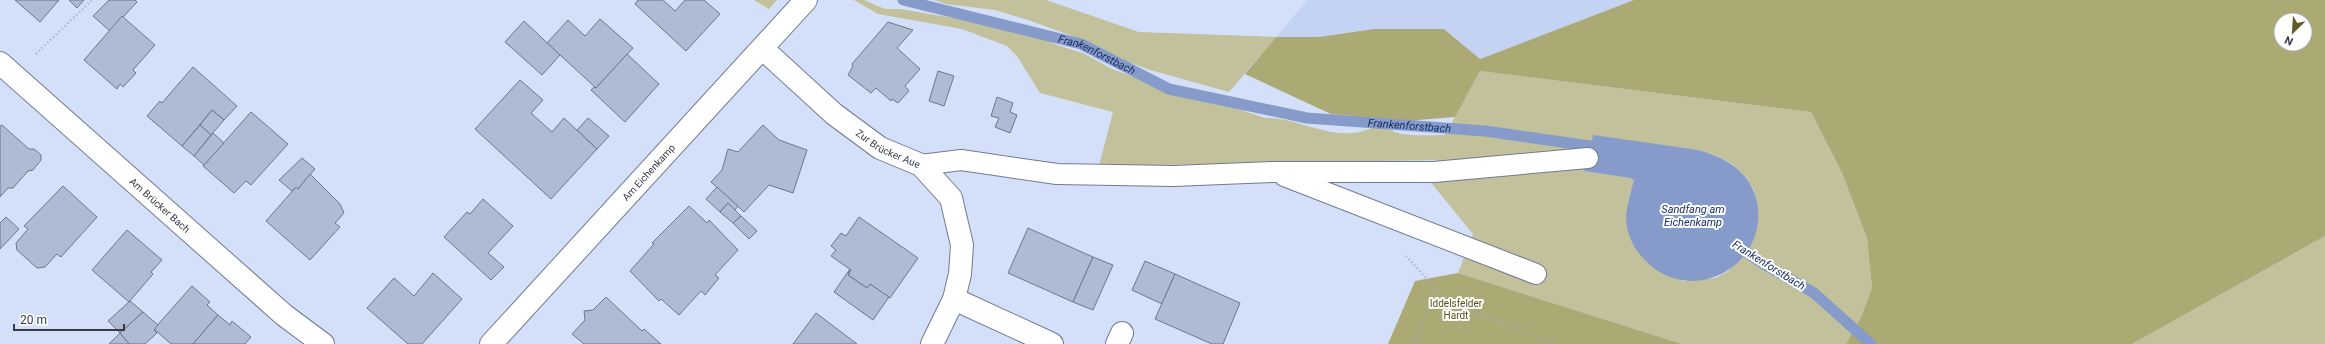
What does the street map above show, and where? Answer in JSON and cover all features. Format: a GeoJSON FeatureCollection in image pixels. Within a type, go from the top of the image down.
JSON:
{"type":"FeatureCollection","features":[{"type":"Feature","properties":{"kind":"street","name":"Am Eichenkamp"},"geometry":{"type":"LineString","coordinates":[[491,344],[763,49],[806,0]]}},
{"type":"Feature","properties":{"kind":"street","name":"Zur Brücker Aue"},"geometry":{"type":"LineString","coordinates":[[763,49],[834,114],[880,148],[921,165],[951,198],[962,245],[960,274],[954,299],[932,344]]}},
{"type":"Feature","properties":{"kind":"street","name":"Am Brücker Bach"},"geometry":{"type":"LineString","coordinates":[[7,69],[284,316],[323,344]]}},
{"type":"Feature","properties":{"kind":"street"},"geometry":{"type":"LineString","coordinates":[[954,299],[1052,344]]}},
{"type":"Feature","properties":{"kind":"lane"},"geometry":{"type":"LineString","coordinates":[[921,165],[961,160],[1057,174],[1173,176],[1273,172],[1434,172],[1588,158]]}},
{"type":"Feature","properties":{"kind":"lane"},"geometry":{"type":"LineString","coordinates":[[1273,172],[1536,274]]}},
{"type":"Feature","properties":{"kind":"path"},"geometry":{"type":"LineString","coordinates":[[7,69],[92,0]]}},
{"type":"Feature","properties":{"kind":"path"},"geometry":{"type":"LineString","coordinates":[[1403,253],[1435,288],[1460,308],[1507,324],[1556,344]]}},
{"type":"Feature","properties":{"kind":"path"},"geometry":{"type":"LineString","coordinates":[[1415,344],[1435,288]]}},
{"type":"Feature","properties":{"kind":"shaded area"},"geometry":{"type":"Polygon","coordinates":[[[1307,0],[1634,0],[1480,59],[1444,29],[1374,29],[1319,37],[1276,37],[1307,0]]]}},
{"type":"Feature","properties":{"kind":"green space"},"geometry":{"type":"Polygon","coordinates":[[[754,0],[777,0],[769,9],[754,0]]]}},
{"type":"Feature","properties":{"kind":"green space"},"geometry":{"type":"Polygon","coordinates":[[[854,0],[864,0],[885,9],[900,9],[1019,29],[1057,45],[1083,53],[1112,69],[1195,99],[1202,97],[1265,118],[1286,120],[1340,133],[1356,133],[1376,127],[1382,127],[1402,134],[1445,135],[1480,71],[1811,112],[1842,173],[1867,238],[1872,288],[1861,317],[1846,344],[1682,344],[1458,273],[1473,234],[1432,184],[1436,160],[1099,166],[1113,112],[1040,93],[1017,56],[1007,46],[962,29],[878,14],[854,0]],[[1593,136],[1585,171],[1635,180],[1628,203],[1683,281],[1715,278],[1727,272],[1747,252],[1758,222],[1754,190],[1746,177],[1732,164],[1715,155],[1699,150],[1593,136]]]}},
{"type":"Feature","properties":{"kind":"green space"},"geometry":{"type":"Polygon","coordinates":[[[934,0],[1046,0],[1139,32],[1276,37],[1229,92],[1150,70],[1117,58],[1086,41],[1028,20],[995,10],[946,4],[934,0]]]}},
{"type":"Feature","properties":{"kind":"green space"},"geometry":{"type":"Polygon","coordinates":[[[1634,0],[2325,0],[2325,236],[2132,344],[1846,344],[1861,317],[1872,288],[1867,238],[1842,173],[1811,112],[1480,71],[1455,117],[1418,120],[1401,124],[1391,119],[1331,114],[1245,74],[1276,37],[1319,37],[1374,29],[1444,29],[1480,59],[1634,0]]]}},
{"type":"Feature","properties":{"kind":"green space"},"geometry":{"type":"Polygon","coordinates":[[[2325,236],[2325,344],[2132,344],[2325,236]]]}},
{"type":"Feature","properties":{"kind":"green space","name":"Iddelsfelder Hardt"},"geometry":{"type":"Polygon","coordinates":[[[1458,273],[1682,344],[1388,344],[1415,281],[1458,273]]]}},
{"type":"Feature","properties":{"kind":"water","name":"Sandfang am Eichenkamp"},"geometry":{"type":"Polygon","coordinates":[[[1593,135],[1699,150],[1726,161],[1734,166],[1748,180],[1753,188],[1756,198],[1758,222],[1752,244],[1740,261],[1723,273],[1703,280],[1682,280],[1661,273],[1642,257],[1630,238],[1626,222],[1627,207],[1634,180],[1630,178],[1584,171],[1593,135]]]}},
{"type":"Feature","properties":{"kind":"building"},"geometry":{"type":"Polygon","coordinates":[[[15,0],[59,0],[40,22],[15,0]]]}},
{"type":"Feature","properties":{"kind":"building"},"geometry":{"type":"Polygon","coordinates":[[[69,0],[84,0],[77,8],[69,0]]]}},
{"type":"Feature","properties":{"kind":"building"},"geometry":{"type":"Polygon","coordinates":[[[109,0],[135,0],[137,2],[110,31],[93,16],[109,0]]]}},
{"type":"Feature","properties":{"kind":"building"},"geometry":{"type":"Polygon","coordinates":[[[638,0],[663,0],[675,11],[685,0],[704,0],[720,14],[686,51],[635,4],[638,0]]]}},
{"type":"Feature","properties":{"kind":"building"},"geometry":{"type":"Polygon","coordinates":[[[122,16],[155,45],[133,70],[136,73],[123,87],[120,84],[117,89],[84,60],[122,16]]]}},
{"type":"Feature","properties":{"kind":"building"},"geometry":{"type":"Polygon","coordinates":[[[600,19],[633,48],[596,88],[547,43],[568,20],[585,36],[600,19]]]}},
{"type":"Feature","properties":{"kind":"building"},"geometry":{"type":"Polygon","coordinates":[[[524,21],[560,55],[542,75],[505,42],[524,21]]]}},
{"type":"Feature","properties":{"kind":"building"},"geometry":{"type":"Polygon","coordinates":[[[888,22],[913,30],[897,48],[920,69],[905,86],[909,91],[898,103],[892,99],[891,101],[876,88],[871,93],[848,75],[853,66],[852,64],[888,22]]]}},
{"type":"Feature","properties":{"kind":"building"},"geometry":{"type":"Polygon","coordinates":[[[627,54],[659,84],[625,122],[591,90],[594,87],[596,88],[627,54]]]}},
{"type":"Feature","properties":{"kind":"building"},"geometry":{"type":"Polygon","coordinates":[[[193,67],[237,106],[224,120],[212,110],[182,146],[147,116],[160,101],[162,103],[193,67]]]}},
{"type":"Feature","properties":{"kind":"building"},"geometry":{"type":"Polygon","coordinates":[[[938,71],[954,76],[944,106],[929,101],[938,71]]]}},
{"type":"Feature","properties":{"kind":"building"},"geometry":{"type":"Polygon","coordinates":[[[520,80],[543,100],[531,113],[552,132],[564,118],[597,149],[551,199],[475,129],[520,80]]]}},
{"type":"Feature","properties":{"kind":"building"},"geometry":{"type":"Polygon","coordinates":[[[997,97],[1013,103],[1010,112],[1017,115],[1010,133],[995,127],[999,118],[991,116],[997,97]]]}},
{"type":"Feature","properties":{"kind":"building"},"geometry":{"type":"Polygon","coordinates":[[[212,110],[224,120],[211,135],[200,125],[212,110]]]}},
{"type":"Feature","properties":{"kind":"building"},"geometry":{"type":"Polygon","coordinates":[[[251,112],[288,144],[251,185],[246,181],[234,193],[203,166],[251,112]]]}},
{"type":"Feature","properties":{"kind":"building"},"geometry":{"type":"Polygon","coordinates":[[[588,118],[609,136],[597,149],[577,130],[588,118]]]}},
{"type":"Feature","properties":{"kind":"building"},"geometry":{"type":"Polygon","coordinates":[[[2,125],[29,149],[34,149],[41,155],[41,160],[33,170],[28,171],[13,188],[8,188],[0,197],[0,126],[2,125]]]}},
{"type":"Feature","properties":{"kind":"building"},"geometry":{"type":"Polygon","coordinates":[[[200,125],[211,135],[194,156],[182,146],[200,125]]]}},
{"type":"Feature","properties":{"kind":"building"},"geometry":{"type":"Polygon","coordinates":[[[763,125],[779,140],[807,150],[793,193],[769,185],[744,212],[711,182],[722,170],[728,149],[738,152],[763,125]]]}},
{"type":"Feature","properties":{"kind":"building"},"geometry":{"type":"Polygon","coordinates":[[[213,133],[224,143],[204,165],[194,156],[213,133]]]}},
{"type":"Feature","properties":{"kind":"building"},"geometry":{"type":"Polygon","coordinates":[[[302,158],[315,169],[298,189],[296,187],[292,191],[279,180],[302,158]]]}},
{"type":"Feature","properties":{"kind":"building"},"geometry":{"type":"Polygon","coordinates":[[[310,174],[340,204],[344,213],[335,223],[340,227],[310,260],[266,221],[296,187],[298,189],[310,174]]]}},
{"type":"Feature","properties":{"kind":"building"},"geometry":{"type":"Polygon","coordinates":[[[63,186],[97,217],[61,257],[57,254],[45,267],[37,268],[17,250],[16,243],[28,229],[24,226],[63,186]]]}},
{"type":"Feature","properties":{"kind":"building"},"geometry":{"type":"Polygon","coordinates":[[[717,187],[738,206],[735,210],[728,203],[720,212],[706,199],[717,187]]]}},
{"type":"Feature","properties":{"kind":"building"},"geometry":{"type":"Polygon","coordinates":[[[483,199],[513,226],[488,253],[504,267],[491,280],[444,237],[467,212],[470,214],[483,199]]]}},
{"type":"Feature","properties":{"kind":"building"},"geometry":{"type":"Polygon","coordinates":[[[728,203],[741,216],[733,223],[720,212],[728,203]]]}},
{"type":"Feature","properties":{"kind":"building"},"geometry":{"type":"Polygon","coordinates":[[[689,206],[707,223],[709,220],[738,250],[715,275],[719,278],[705,295],[701,291],[679,315],[661,299],[659,301],[630,271],[654,244],[652,243],[689,206]]]}},
{"type":"Feature","properties":{"kind":"building"},"geometry":{"type":"Polygon","coordinates":[[[741,216],[757,231],[749,239],[733,223],[741,216]]]}},
{"type":"Feature","properties":{"kind":"building"},"geometry":{"type":"Polygon","coordinates":[[[6,217],[19,229],[0,249],[0,223],[6,217]]]}},
{"type":"Feature","properties":{"kind":"building"},"geometry":{"type":"Polygon","coordinates":[[[859,217],[918,258],[890,298],[870,284],[867,288],[848,275],[851,270],[831,256],[836,250],[831,246],[841,233],[846,236],[859,217]]]}},
{"type":"Feature","properties":{"kind":"building"},"geometry":{"type":"Polygon","coordinates":[[[1028,228],[1093,257],[1073,302],[1008,273],[1028,228]]]}},
{"type":"Feature","properties":{"kind":"building"},"geometry":{"type":"Polygon","coordinates":[[[127,230],[162,260],[151,272],[153,274],[129,302],[92,270],[127,230]]]}},
{"type":"Feature","properties":{"kind":"building"},"geometry":{"type":"Polygon","coordinates":[[[1093,257],[1113,265],[1093,310],[1073,302],[1093,257]]]}},
{"type":"Feature","properties":{"kind":"building"},"geometry":{"type":"Polygon","coordinates":[[[1145,261],[1175,274],[1162,304],[1132,290],[1145,261]]]}},
{"type":"Feature","properties":{"kind":"building"},"geometry":{"type":"Polygon","coordinates":[[[850,269],[848,275],[867,288],[870,284],[889,297],[873,320],[834,292],[850,269]]]}},
{"type":"Feature","properties":{"kind":"building"},"geometry":{"type":"Polygon","coordinates":[[[433,273],[462,299],[422,344],[408,344],[367,308],[394,278],[414,296],[433,273]]]}},
{"type":"Feature","properties":{"kind":"building"},"geometry":{"type":"Polygon","coordinates":[[[1175,274],[1240,303],[1223,344],[1212,344],[1155,319],[1175,274]]]}},
{"type":"Feature","properties":{"kind":"building"},"geometry":{"type":"Polygon","coordinates":[[[192,286],[210,302],[207,305],[218,315],[193,344],[171,344],[154,329],[192,286]]]}},
{"type":"Feature","properties":{"kind":"building"},"geometry":{"type":"Polygon","coordinates":[[[606,297],[642,331],[644,329],[661,344],[584,344],[572,334],[585,320],[584,311],[593,310],[606,297]]]}},
{"type":"Feature","properties":{"kind":"building"},"geometry":{"type":"Polygon","coordinates":[[[130,301],[143,312],[120,333],[108,321],[130,301]]]}},
{"type":"Feature","properties":{"kind":"building"},"geometry":{"type":"Polygon","coordinates":[[[143,312],[158,325],[154,330],[157,333],[145,344],[129,344],[120,333],[143,312]]]}},
{"type":"Feature","properties":{"kind":"building"},"geometry":{"type":"Polygon","coordinates":[[[816,313],[857,344],[793,344],[816,313]]]}},
{"type":"Feature","properties":{"kind":"building"},"geometry":{"type":"Polygon","coordinates":[[[218,315],[230,325],[232,321],[251,337],[245,344],[193,344],[218,315]]]}},
{"type":"Feature","properties":{"kind":"building"},"geometry":{"type":"Polygon","coordinates":[[[120,333],[129,344],[109,344],[120,333]]]}},
{"type":"Feature","properties":{"kind":"waterway","name":"Frankenforstbach"},"geometry":{"type":"LineString","coordinates":[[903,0],[1081,44],[1169,89],[1307,118],[1485,131],[1590,146],[1603,155]]}},
{"type":"Feature","properties":{"kind":"waterway","name":"Frankenforstbach"},"geometry":{"type":"LineString","coordinates":[[1735,244],[1762,263],[1814,293],[1871,344]]}}]}
